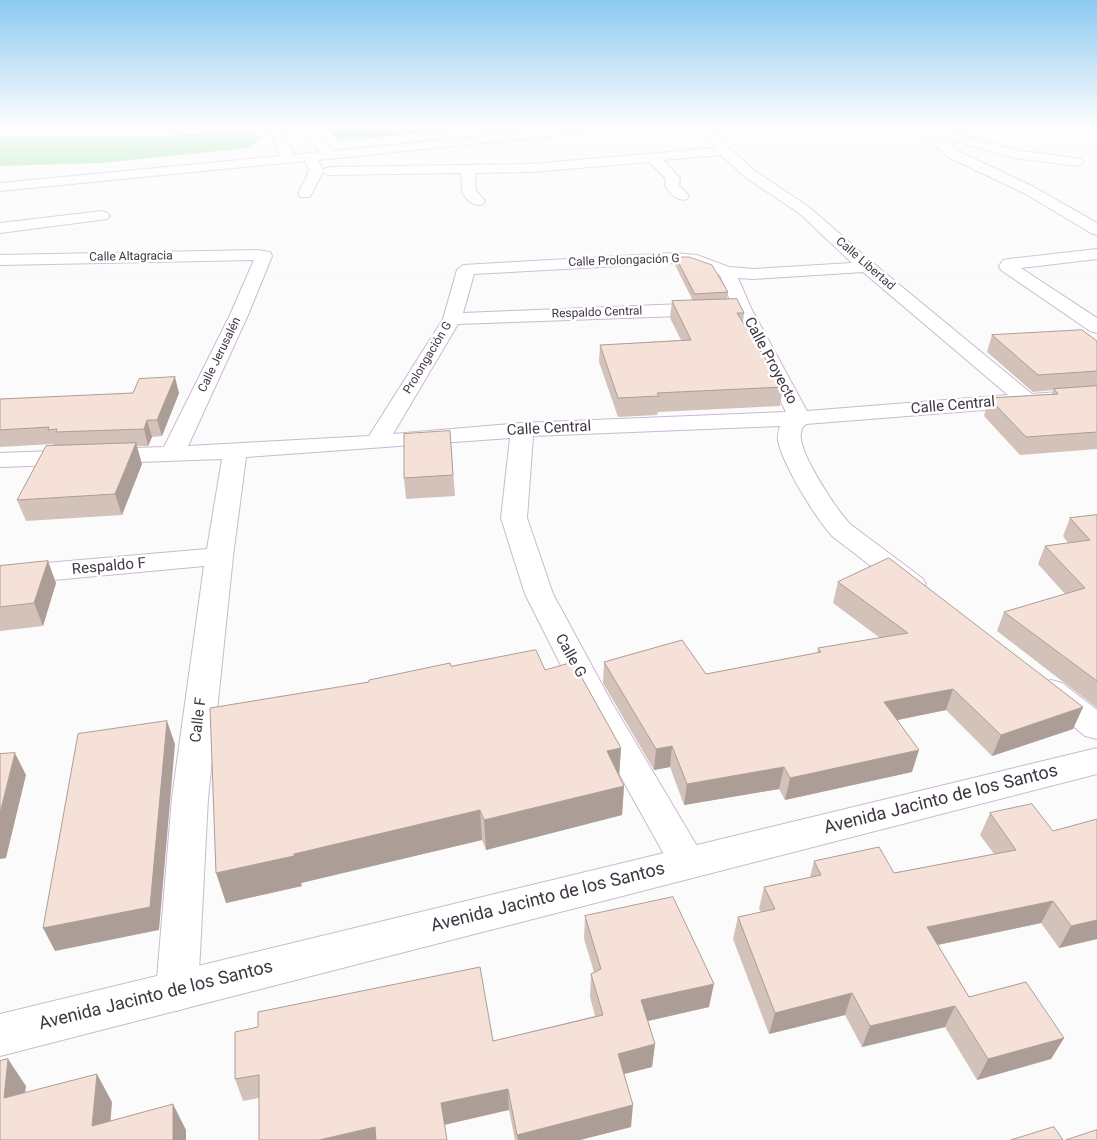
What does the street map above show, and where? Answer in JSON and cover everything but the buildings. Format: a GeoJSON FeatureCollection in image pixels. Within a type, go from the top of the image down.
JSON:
{"type":"FeatureCollection","features":[{"type":"Feature","properties":{"kind":"street"},"geometry":{"type":"LineString","coordinates":[[0,187],[59,180]]}},
{"type":"Feature","properties":{"kind":"street"},"geometry":{"type":"LineString","coordinates":[[304,194],[311,180]]}},
{"type":"Feature","properties":{"kind":"street"},"geometry":{"type":"LineString","coordinates":[[468,180],[469,192],[478,201]]}},
{"type":"Feature","properties":{"kind":"street"},"geometry":{"type":"LineString","coordinates":[[673,180],[672,186],[682,196]]}},
{"type":"Feature","properties":{"kind":"street","name":"Calle Libertad"},"geometry":{"type":"LineString","coordinates":[[759,180],[804,210],[867,267],[1026,400]]}},
{"type":"Feature","properties":{"kind":"street"},"geometry":{"type":"LineString","coordinates":[[1009,180],[1097,230]]}},
{"type":"Feature","properties":{"kind":"street"},"geometry":{"type":"LineString","coordinates":[[0,198],[16,197],[22,203],[20,224]]}},
{"type":"Feature","properties":{"kind":"street"},"geometry":{"type":"LineString","coordinates":[[0,228],[20,224],[102,216]]}},
{"type":"Feature","properties":{"kind":"street"},"geometry":{"type":"LineString","coordinates":[[1097,254],[1009,264],[1007,266],[1097,326]]}},
{"type":"Feature","properties":{"kind":"street","name":"Calle Altagracia"},"geometry":{"type":"LineString","coordinates":[[0,260],[262,255]]}},
{"type":"Feature","properties":{"kind":"street","name":"Calle Jerusalén"},"geometry":{"type":"LineString","coordinates":[[172,454],[239,315],[264,258],[262,255]]}},
{"type":"Feature","properties":{"kind":"street","name":"Calle Prolongación G"},"geometry":{"type":"LineString","coordinates":[[468,269],[682,258],[727,272],[753,274],[867,267]]}},
{"type":"Feature","properties":{"kind":"street","name":"Prolongación G"},"geometry":{"type":"LineString","coordinates":[[376,442],[452,319],[466,270],[468,269]]}},
{"type":"Feature","properties":{"kind":"street","name":"Calle Proyecto"},"geometry":{"type":"LineString","coordinates":[[727,272],[742,308],[800,418],[790,426],[789,438],[806,477],[829,516],[841,530],[932,600]]}},
{"type":"Feature","properties":{"kind":"street","name":"Respaldo Central"},"geometry":{"type":"LineString","coordinates":[[452,319],[742,308]]}},
{"type":"Feature","properties":{"kind":"street","name":"Calle Central"},"geometry":{"type":"LineString","coordinates":[[0,460],[172,454],[376,442],[522,430],[800,418],[1097,395]]}},
{"type":"Feature","properties":{"kind":"street","name":"Calle G"},"geometry":{"type":"LineString","coordinates":[[522,430],[514,518],[539,594],[550,620],[598,707],[688,863]]}},
{"type":"Feature","properties":{"kind":"street","name":"Calle F"},"geometry":{"type":"LineString","coordinates":[[177,991],[190,798],[219,556],[235,450]]}},
{"type":"Feature","properties":{"kind":"street","name":"Respaldo F"},"geometry":{"type":"LineString","coordinates":[[0,576],[219,556]]}},
{"type":"Feature","properties":{"kind":"street"},"geometry":{"type":"LineString","coordinates":[[1034,678],[1097,727]]}},
{"type":"Feature","properties":{"kind":"street","name":"Avenida Jacinto de los Santos"},"geometry":{"type":"LineString","coordinates":[[0,1035],[1097,761]]}}]}
